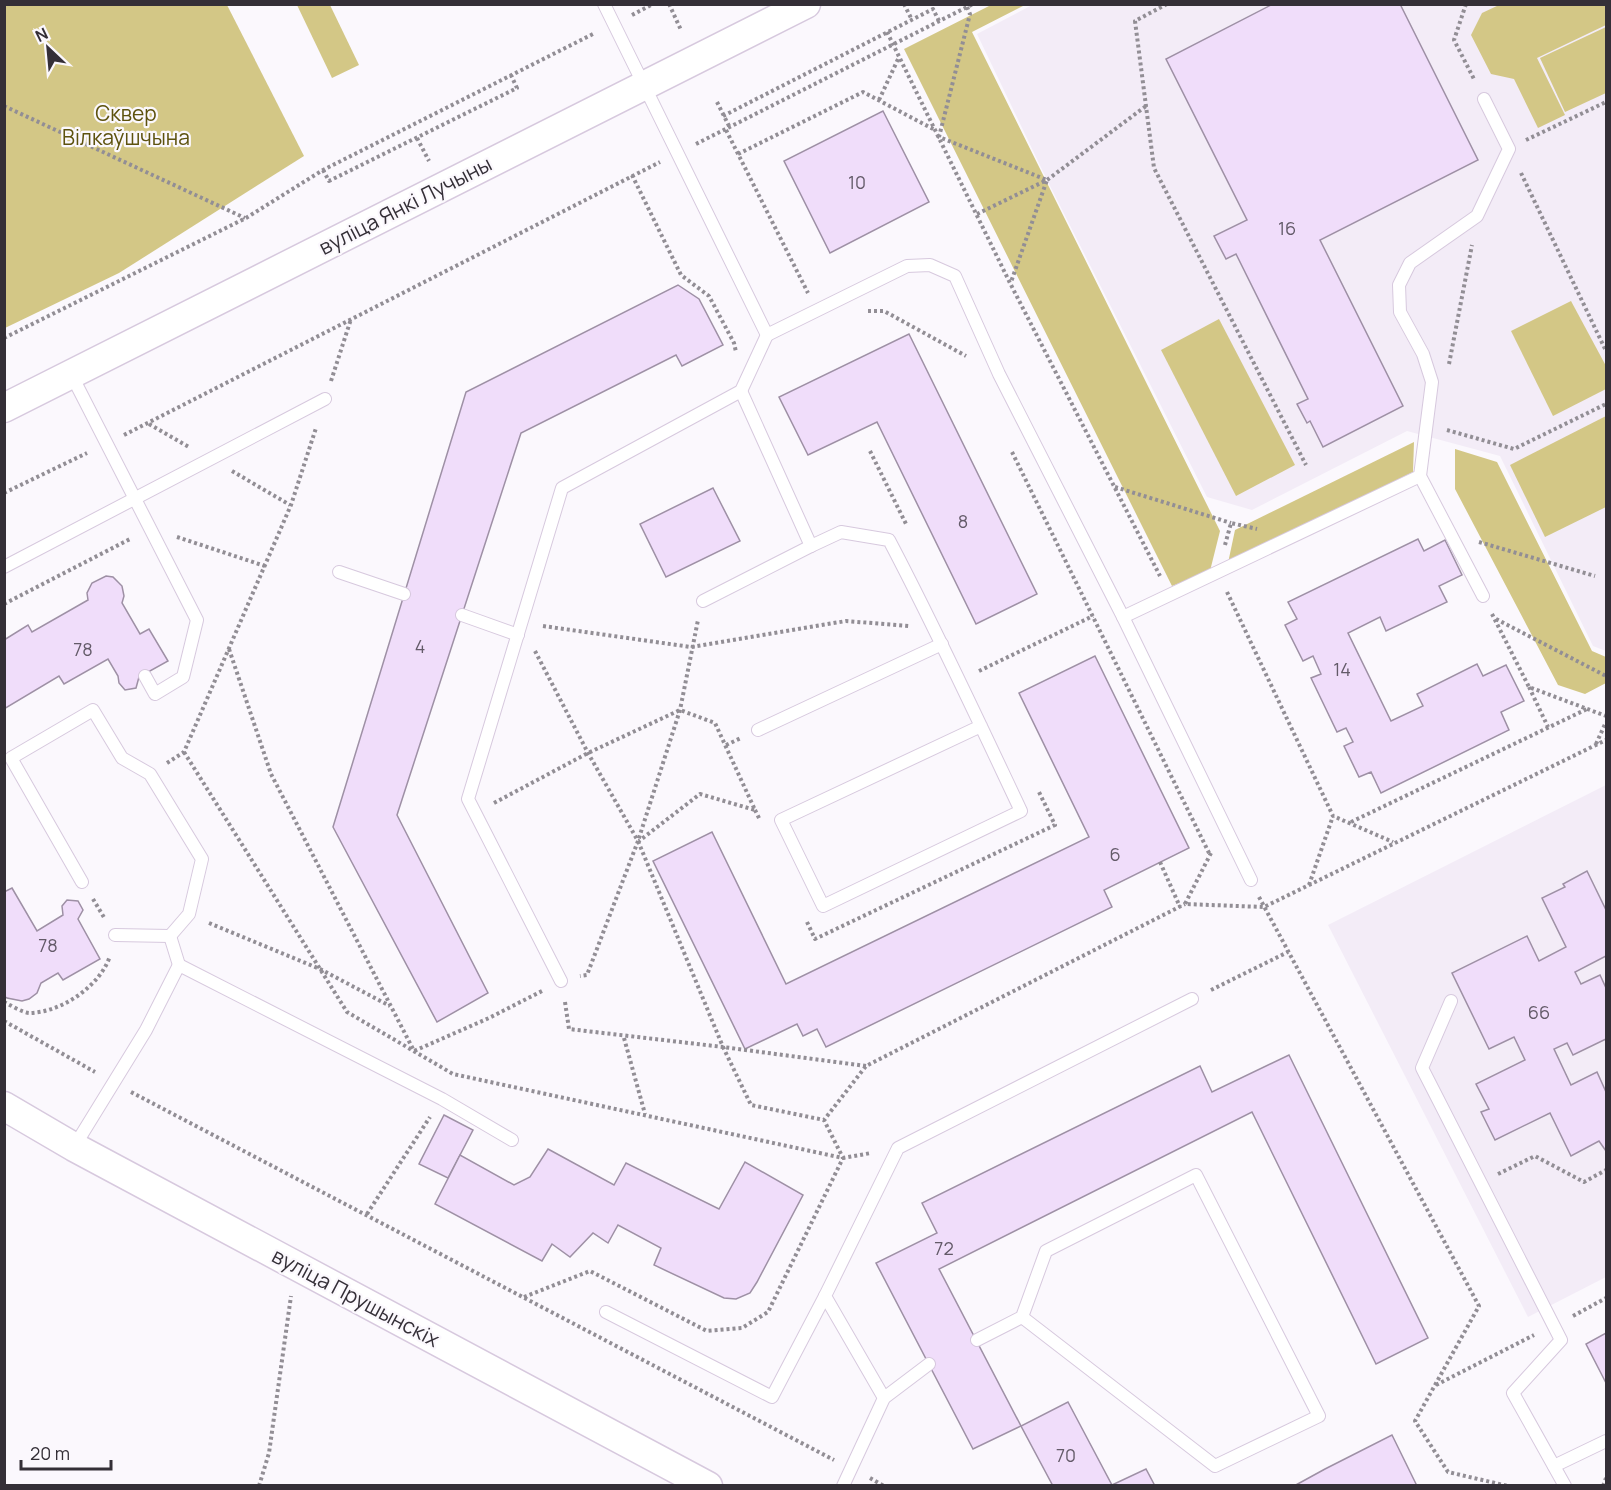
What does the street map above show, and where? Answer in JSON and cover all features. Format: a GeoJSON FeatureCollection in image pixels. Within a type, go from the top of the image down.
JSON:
{"type":"FeatureCollection","features":[{"type":"Feature","properties":{"kind":"street","name":"вуліца Янкі Лучыны"},"geometry":{"type":"LineString","coordinates":[[4,408],[806,4]]}},
{"type":"Feature","properties":{"kind":"street","name":"вуліца Прушынскіх"},"geometry":{"type":"LineString","coordinates":[[4,1106],[74,1147],[708,1485]]}},
{"type":"Feature","properties":{"kind":"lane"},"geometry":{"type":"LineString","coordinates":[[604,4],[767,334]]}},
{"type":"Feature","properties":{"kind":"lane"},"geometry":{"type":"LineString","coordinates":[[1483,596],[1420,476],[1432,382],[1424,354],[1400,312],[1399,285],[1410,263],[1477,216],[1509,149],[1484,99]]}},
{"type":"Feature","properties":{"kind":"lane"},"geometry":{"type":"LineString","coordinates":[[561,981],[468,799],[561,488],[741,391],[767,334],[907,266],[930,265],[955,276],[999,374],[1123,617],[1251,880]]}},
{"type":"Feature","properties":{"kind":"lane"},"geometry":{"type":"LineString","coordinates":[[71,374],[196,620],[183,677],[155,694],[145,676]]}},
{"type":"Feature","properties":{"kind":"lane"},"geometry":{"type":"LineString","coordinates":[[741,391],[812,546]]}},
{"type":"Feature","properties":{"kind":"lane"},"geometry":{"type":"LineString","coordinates":[[4,567],[325,399]]}},
{"type":"Feature","properties":{"kind":"lane"},"geometry":{"type":"LineString","coordinates":[[1123,617],[1420,476]]}},
{"type":"Feature","properties":{"kind":"lane"},"geometry":{"type":"LineString","coordinates":[[703,601],[841,532],[889,540],[942,644],[981,726],[1021,811],[824,906],[781,820],[981,726]]}},
{"type":"Feature","properties":{"kind":"lane"},"geometry":{"type":"LineString","coordinates":[[339,572],[404,594]]}},
{"type":"Feature","properties":{"kind":"lane"},"geometry":{"type":"LineString","coordinates":[[462,615],[519,629]]}},
{"type":"Feature","properties":{"kind":"lane"},"geometry":{"type":"LineString","coordinates":[[758,730],[942,644]]}},
{"type":"Feature","properties":{"kind":"lane"},"geometry":{"type":"LineString","coordinates":[[82,882],[10,758],[93,710],[122,758],[150,774],[202,859],[189,914],[170,936]]}},
{"type":"Feature","properties":{"kind":"lane"},"geometry":{"type":"LineString","coordinates":[[115,935],[170,936]]}},
{"type":"Feature","properties":{"kind":"lane"},"geometry":{"type":"LineString","coordinates":[[74,1147],[146,1030],[179,965],[170,936]]}},
{"type":"Feature","properties":{"kind":"lane"},"geometry":{"type":"LineString","coordinates":[[179,965],[442,1099],[512,1140]]}},
{"type":"Feature","properties":{"kind":"lane"},"geometry":{"type":"LineString","coordinates":[[606,1312],[772,1397],[898,1148],[1192,999]]}},
{"type":"Feature","properties":{"kind":"lane"},"geometry":{"type":"LineString","coordinates":[[1451,1001],[1422,1068],[1561,1340],[1513,1393],[1565,1485]]}},
{"type":"Feature","properties":{"kind":"lane"},"geometry":{"type":"LineString","coordinates":[[977,1340],[1022,1317],[1046,1251],[1196,1175],[1319,1416],[1215,1466],[1022,1317]]}},
{"type":"Feature","properties":{"kind":"lane"},"geometry":{"type":"LineString","coordinates":[[825,1296],[884,1398]]}},
{"type":"Feature","properties":{"kind":"lane"},"geometry":{"type":"LineString","coordinates":[[843,1485],[884,1398],[929,1364]]}},
{"type":"Feature","properties":{"kind":"lane"},"geometry":{"type":"LineString","coordinates":[[1554,1466],[1606,1441]]}},
{"type":"Feature","properties":{"kind":"path"},"geometry":{"type":"LineString","coordinates":[[669,4],[681,30]]}},
{"type":"Feature","properties":{"kind":"path"},"geometry":{"type":"LineString","coordinates":[[904,4],[912,20]]}},
{"type":"Feature","properties":{"kind":"path"},"geometry":{"type":"LineString","coordinates":[[4,494],[973,4]]}},
{"type":"Feature","properties":{"kind":"path"},"geometry":{"type":"LineString","coordinates":[[1167,4],[1135,21],[1154,168],[1306,465]]}},
{"type":"Feature","properties":{"kind":"path"},"geometry":{"type":"LineString","coordinates":[[1466,4],[1454,40],[1484,99]]}},
{"type":"Feature","properties":{"kind":"path"},"geometry":{"type":"LineString","coordinates":[[939,137],[970,14],[967,7]]}},
{"type":"Feature","properties":{"kind":"path"},"geometry":{"type":"LineString","coordinates":[[723,116],[933,9],[939,21]]}},
{"type":"Feature","properties":{"kind":"path"},"geometry":{"type":"LineString","coordinates":[[4,338],[246,218],[323,170],[614,24]]}},
{"type":"Feature","properties":{"kind":"path"},"geometry":{"type":"LineString","coordinates":[[887,32],[1010,283],[1170,596]]}},
{"type":"Feature","properties":{"kind":"path"},"geometry":{"type":"LineString","coordinates":[[879,100],[899,57]]}},
{"type":"Feature","properties":{"kind":"path"},"geometry":{"type":"LineString","coordinates":[[323,170],[329,181],[517,88],[511,75]]}},
{"type":"Feature","properties":{"kind":"path"},"geometry":{"type":"LineString","coordinates":[[738,154],[863,92],[935,130]]}},
{"type":"Feature","properties":{"kind":"path"},"geometry":{"type":"LineString","coordinates":[[717,102],[730,128]]}},
{"type":"Feature","properties":{"kind":"path"},"geometry":{"type":"LineString","coordinates":[[1606,102],[1509,149],[1606,351]]}},
{"type":"Feature","properties":{"kind":"path"},"geometry":{"type":"LineString","coordinates":[[4,106],[246,218]]}},
{"type":"Feature","properties":{"kind":"path"},"geometry":{"type":"LineString","coordinates":[[977,214],[1047,180],[1146,106]]}},
{"type":"Feature","properties":{"kind":"path"},"geometry":{"type":"LineString","coordinates":[[939,137],[1047,180]]}},
{"type":"Feature","properties":{"kind":"path"},"geometry":{"type":"LineString","coordinates":[[632,175],[681,275],[709,296],[734,343],[741,391]]}},
{"type":"Feature","properties":{"kind":"path"},"geometry":{"type":"LineString","coordinates":[[1010,283],[1047,180]]}},
{"type":"Feature","properties":{"kind":"path"},"geometry":{"type":"LineString","coordinates":[[1449,368],[1477,216]]}},
{"type":"Feature","properties":{"kind":"path"},"geometry":{"type":"LineString","coordinates":[[150,774],[184,752],[291,505],[351,319]]}},
{"type":"Feature","properties":{"kind":"path"},"geometry":{"type":"LineString","coordinates":[[964,354],[969,365]]}},
{"type":"Feature","properties":{"kind":"path"},"geometry":{"type":"LineString","coordinates":[[1426,424],[1514,449],[1606,404]]}},
{"type":"Feature","properties":{"kind":"path"},"geometry":{"type":"LineString","coordinates":[[1010,449],[1210,855]]}},
{"type":"Feature","properties":{"kind":"path"},"geometry":{"type":"LineString","coordinates":[[1114,487],[1231,523],[1292,537]]}},
{"type":"Feature","properties":{"kind":"path"},"geometry":{"type":"LineString","coordinates":[[1231,523],[1218,573],[1333,816],[1394,842]]}},
{"type":"Feature","properties":{"kind":"path"},"geometry":{"type":"LineString","coordinates":[[4,603],[151,528],[265,566]]}},
{"type":"Feature","properties":{"kind":"path"},"geometry":{"type":"LineString","coordinates":[[1450,533],[1595,576]]}},
{"type":"Feature","properties":{"kind":"path"},"geometry":{"type":"LineString","coordinates":[[1483,596],[1548,727]]}},
{"type":"Feature","properties":{"kind":"path"},"geometry":{"type":"LineString","coordinates":[[703,601],[691,647],[680,710],[638,841],[723,1047],[751,1106],[824,1120]]}},
{"type":"Feature","properties":{"kind":"path"},"geometry":{"type":"LineString","coordinates":[[979,671],[1093,616]]}},
{"type":"Feature","properties":{"kind":"path"},"geometry":{"type":"LineString","coordinates":[[1495,619],[1606,676]]}},
{"type":"Feature","properties":{"kind":"path"},"geometry":{"type":"LineString","coordinates":[[519,629],[691,647],[846,621],[934,628]]}},
{"type":"Feature","properties":{"kind":"path"},"geometry":{"type":"LineString","coordinates":[[229,649],[270,774]]}},
{"type":"Feature","properties":{"kind":"path"},"geometry":{"type":"LineString","coordinates":[[1529,687],[1606,716]]}},
{"type":"Feature","properties":{"kind":"path"},"geometry":{"type":"LineString","coordinates":[[1350,822],[1587,709]]}},
{"type":"Feature","properties":{"kind":"path"},"geometry":{"type":"LineString","coordinates":[[474,813],[588,753],[680,710],[715,723],[755,810],[700,794],[638,841]]}},
{"type":"Feature","properties":{"kind":"path"},"geometry":{"type":"LineString","coordinates":[[1596,745],[1606,722]]}},
{"type":"Feature","properties":{"kind":"path"},"geometry":{"type":"LineString","coordinates":[[1185,904],[1264,907],[1606,740]]}},
{"type":"Feature","properties":{"kind":"path"},"geometry":{"type":"LineString","coordinates":[[184,752],[346,1012],[453,1074],[843,1158],[898,1148]]}},
{"type":"Feature","properties":{"kind":"path"},"geometry":{"type":"LineString","coordinates":[[1308,885],[1333,816]]}},
{"type":"Feature","properties":{"kind":"path"},"geometry":{"type":"LineString","coordinates":[[824,1120],[866,1066],[1185,904],[1225,826]]}},
{"type":"Feature","properties":{"kind":"path"},"geometry":{"type":"LineString","coordinates":[[1160,862],[1180,907]]}},
{"type":"Feature","properties":{"kind":"path"},"geometry":{"type":"LineString","coordinates":[[1251,880],[1479,1306],[1415,1421],[1449,1472],[1508,1485]]}},
{"type":"Feature","properties":{"kind":"path"},"geometry":{"type":"LineString","coordinates":[[4,1002],[29,1013],[75,997],[91,986],[102,971],[109,959],[115,935],[82,882]]}},
{"type":"Feature","properties":{"kind":"path"},"geometry":{"type":"LineString","coordinates":[[189,914],[320,969],[391,1006]]}},
{"type":"Feature","properties":{"kind":"path"},"geometry":{"type":"LineString","coordinates":[[1192,999],[1288,952]]}},
{"type":"Feature","properties":{"kind":"path"},"geometry":{"type":"LineString","coordinates":[[561,981],[569,1029],[624,1038],[723,1047],[866,1066]]}},
{"type":"Feature","properties":{"kind":"path"},"geometry":{"type":"LineString","coordinates":[[4,1021],[114,1083],[884,1485]]}},
{"type":"Feature","properties":{"kind":"path"},"geometry":{"type":"LineString","coordinates":[[624,1038],[645,1114]]}},
{"type":"Feature","properties":{"kind":"path"},"geometry":{"type":"LineString","coordinates":[[367,1214],[442,1099],[453,1074]]}},
{"type":"Feature","properties":{"kind":"path"},"geometry":{"type":"LineString","coordinates":[[824,1120],[843,1158]]}},
{"type":"Feature","properties":{"kind":"path"},"geometry":{"type":"LineString","coordinates":[[1481,1183],[1535,1156],[1584,1182],[1606,1170]]}},
{"type":"Feature","properties":{"kind":"path"},"geometry":{"type":"LineString","coordinates":[[524,1297],[590,1271],[707,1331],[741,1328],[768,1312],[843,1158]]}},
{"type":"Feature","properties":{"kind":"path"},"geometry":{"type":"LineString","coordinates":[[259,1485],[270,1453],[296,1265]]}},
{"type":"Feature","properties":{"kind":"path"},"geometry":{"type":"LineString","coordinates":[[1436,1385],[1606,1298]]}},
{"type":"Feature","properties":{"kind":"path"},"geometry":{"type":"LineString","coordinates":[[1603,1485],[1606,1478]]}},
{"type":"Feature","properties":{"kind":"shaded area"},"geometry":{"type":"Polygon","coordinates":[[[1034,4],[1606,5],[1606,651],[1593,646],[1500,456],[1407,431],[1252,510],[1207,497],[1047,180],[977,34],[1034,4]]]}},
{"type":"Feature","properties":{"kind":"shaded area"},"geometry":{"type":"Polygon","coordinates":[[[1606,785],[1606,1277],[1528,1317],[1328,925],[1606,785]]]}},
{"type":"Feature","properties":{"kind":"green space","name":"Сквер Вілкаўшчына"},"geometry":{"type":"Polygon","coordinates":[[[5,4],[227,5],[304,156],[119,273],[5,328],[5,4]]]}},
{"type":"Feature","properties":{"kind":"green space"},"geometry":{"type":"Polygon","coordinates":[[[297,5],[330,5],[359,65],[332,78],[297,5]]]}},
{"type":"Feature","properties":{"kind":"green space"},"geometry":{"type":"Polygon","coordinates":[[[991,5],[1025,5],[972,32],[1220,531],[1210,571],[1172,586],[904,49],[991,5]]]}},
{"type":"Feature","properties":{"kind":"green space"},"geometry":{"type":"Polygon","coordinates":[[[1499,5],[1606,5],[1606,25],[1537,58],[1565,115],[1538,128],[1514,79],[1491,74],[1471,35],[1482,13],[1499,5]]]}},
{"type":"Feature","properties":{"kind":"green space"},"geometry":{"type":"Polygon","coordinates":[[[1606,27],[1606,93],[1565,112],[1540,58],[1606,27]]]}},
{"type":"Feature","properties":{"kind":"green space"},"geometry":{"type":"Polygon","coordinates":[[[1571,301],[1606,366],[1606,389],[1553,416],[1511,331],[1571,301]]]}},
{"type":"Feature","properties":{"kind":"green space"},"geometry":{"type":"Polygon","coordinates":[[[1219,319],[1295,465],[1236,496],[1161,350],[1219,319]]]}},
{"type":"Feature","properties":{"kind":"green space"},"geometry":{"type":"Polygon","coordinates":[[[1606,416],[1606,507],[1545,537],[1510,465],[1606,416]]]}},
{"type":"Feature","properties":{"kind":"green space"},"geometry":{"type":"Polygon","coordinates":[[[1414,442],[1413,472],[1228,563],[1235,530],[1414,442]]]}},
{"type":"Feature","properties":{"kind":"green space"},"geometry":{"type":"Polygon","coordinates":[[[1455,449],[1497,462],[1592,651],[1606,657],[1606,683],[1585,694],[1558,685],[1455,489],[1455,449]]]}},
{"type":"Feature","properties":{"kind":"building"},"geometry":{"type":"Polygon","coordinates":[[[1273,4],[1400,4],[1478,160],[1320,240],[1403,406],[1323,447],[1310,421],[1307,423],[1297,404],[1308,399],[1236,254],[1226,259],[1214,236],[1247,220],[1166,59],[1273,4]]]}},
{"type":"Feature","properties":{"kind":"building"},"geometry":{"type":"Polygon","coordinates":[[[883,111],[929,202],[830,253],[784,161],[883,111]]]}},
{"type":"Feature","properties":{"kind":"building"},"geometry":{"type":"Polygon","coordinates":[[[678,285],[699,299],[723,345],[682,366],[676,355],[521,433],[397,815],[488,993],[437,1022],[333,827],[466,392],[678,285]]]}},
{"type":"Feature","properties":{"kind":"building"},"geometry":{"type":"Polygon","coordinates":[[[909,334],[1037,594],[976,624],[877,422],[808,455],[779,397],[909,334]]]}},
{"type":"Feature","properties":{"kind":"building"},"geometry":{"type":"Polygon","coordinates":[[[713,488],[740,541],[666,577],[640,524],[713,488]]]}},
{"type":"Feature","properties":{"kind":"building"},"geometry":{"type":"Polygon","coordinates":[[[1418,539],[1424,551],[1445,540],[1462,575],[1439,586],[1447,602],[1386,631],[1380,617],[1348,633],[1391,721],[1423,706],[1417,694],[1477,664],[1483,676],[1506,665],[1524,701],[1501,712],[1509,730],[1381,793],[1371,772],[1359,777],[1344,746],[1353,742],[1346,728],[1337,732],[1311,678],[1321,674],[1313,656],[1303,661],[1285,625],[1297,619],[1288,602],[1418,539]]]}},
{"type":"Feature","properties":{"kind":"building"},"geometry":{"type":"Polygon","coordinates":[[[106,576],[113,577],[122,586],[124,596],[122,603],[140,634],[149,629],[168,661],[139,677],[136,688],[125,690],[119,683],[118,676],[108,659],[64,684],[59,676],[4,709],[4,640],[28,625],[32,632],[88,600],[87,593],[92,583],[106,576]]]}},
{"type":"Feature","properties":{"kind":"building"},"geometry":{"type":"Polygon","coordinates":[[[1095,656],[1189,848],[1104,890],[1112,907],[826,1047],[817,1029],[803,1036],[797,1024],[745,1049],[653,861],[712,832],[786,984],[1089,837],[1019,693],[1095,656]]]}},
{"type":"Feature","properties":{"kind":"building"},"geometry":{"type":"Polygon","coordinates":[[[1587,871],[1606,910],[1606,956],[1575,972],[1581,984],[1600,975],[1606,988],[1606,1039],[1573,1055],[1567,1043],[1554,1049],[1571,1085],[1597,1072],[1606,1092],[1606,1151],[1599,1141],[1571,1156],[1550,1113],[1495,1140],[1481,1112],[1489,1109],[1476,1084],[1525,1060],[1514,1037],[1489,1049],[1452,973],[1527,936],[1539,961],[1566,947],[1542,898],[1565,887],[1563,884],[1587,871]]]}},
{"type":"Feature","properties":{"kind":"building"},"geometry":{"type":"Polygon","coordinates":[[[12,888],[37,931],[63,915],[62,906],[67,900],[78,901],[83,910],[78,919],[100,959],[63,980],[58,973],[41,983],[37,993],[22,1001],[4,996],[4,892],[12,888]]]}},
{"type":"Feature","properties":{"kind":"building"},"geometry":{"type":"Polygon","coordinates":[[[1289,1055],[1428,1338],[1376,1364],[1252,1112],[939,1269],[1021,1426],[973,1449],[876,1263],[937,1233],[922,1203],[1200,1066],[1212,1092],[1289,1055]]]}},
{"type":"Feature","properties":{"kind":"building"},"geometry":{"type":"Polygon","coordinates":[[[444,1115],[473,1130],[448,1178],[419,1164],[444,1115]]]}},
{"type":"Feature","properties":{"kind":"building"},"geometry":{"type":"Polygon","coordinates":[[[548,1149],[614,1185],[626,1163],[719,1209],[745,1162],[803,1195],[750,1293],[736,1299],[724,1298],[654,1265],[661,1248],[618,1225],[608,1243],[593,1233],[570,1257],[552,1244],[542,1261],[435,1204],[460,1155],[514,1185],[530,1177],[548,1149]]]}},
{"type":"Feature","properties":{"kind":"building"},"geometry":{"type":"Polygon","coordinates":[[[1606,1333],[1606,1383],[1586,1344],[1606,1333]]]}},
{"type":"Feature","properties":{"kind":"building"},"geometry":{"type":"Polygon","coordinates":[[[1068,1402],[1112,1485],[1146,1469],[1155,1486],[1053,1486],[1021,1426],[1068,1402]]]}},
{"type":"Feature","properties":{"kind":"building"},"geometry":{"type":"Polygon","coordinates":[[[1392,1435],[1417,1486],[1294,1486],[1325,1469],[1392,1435]]]}}]}
